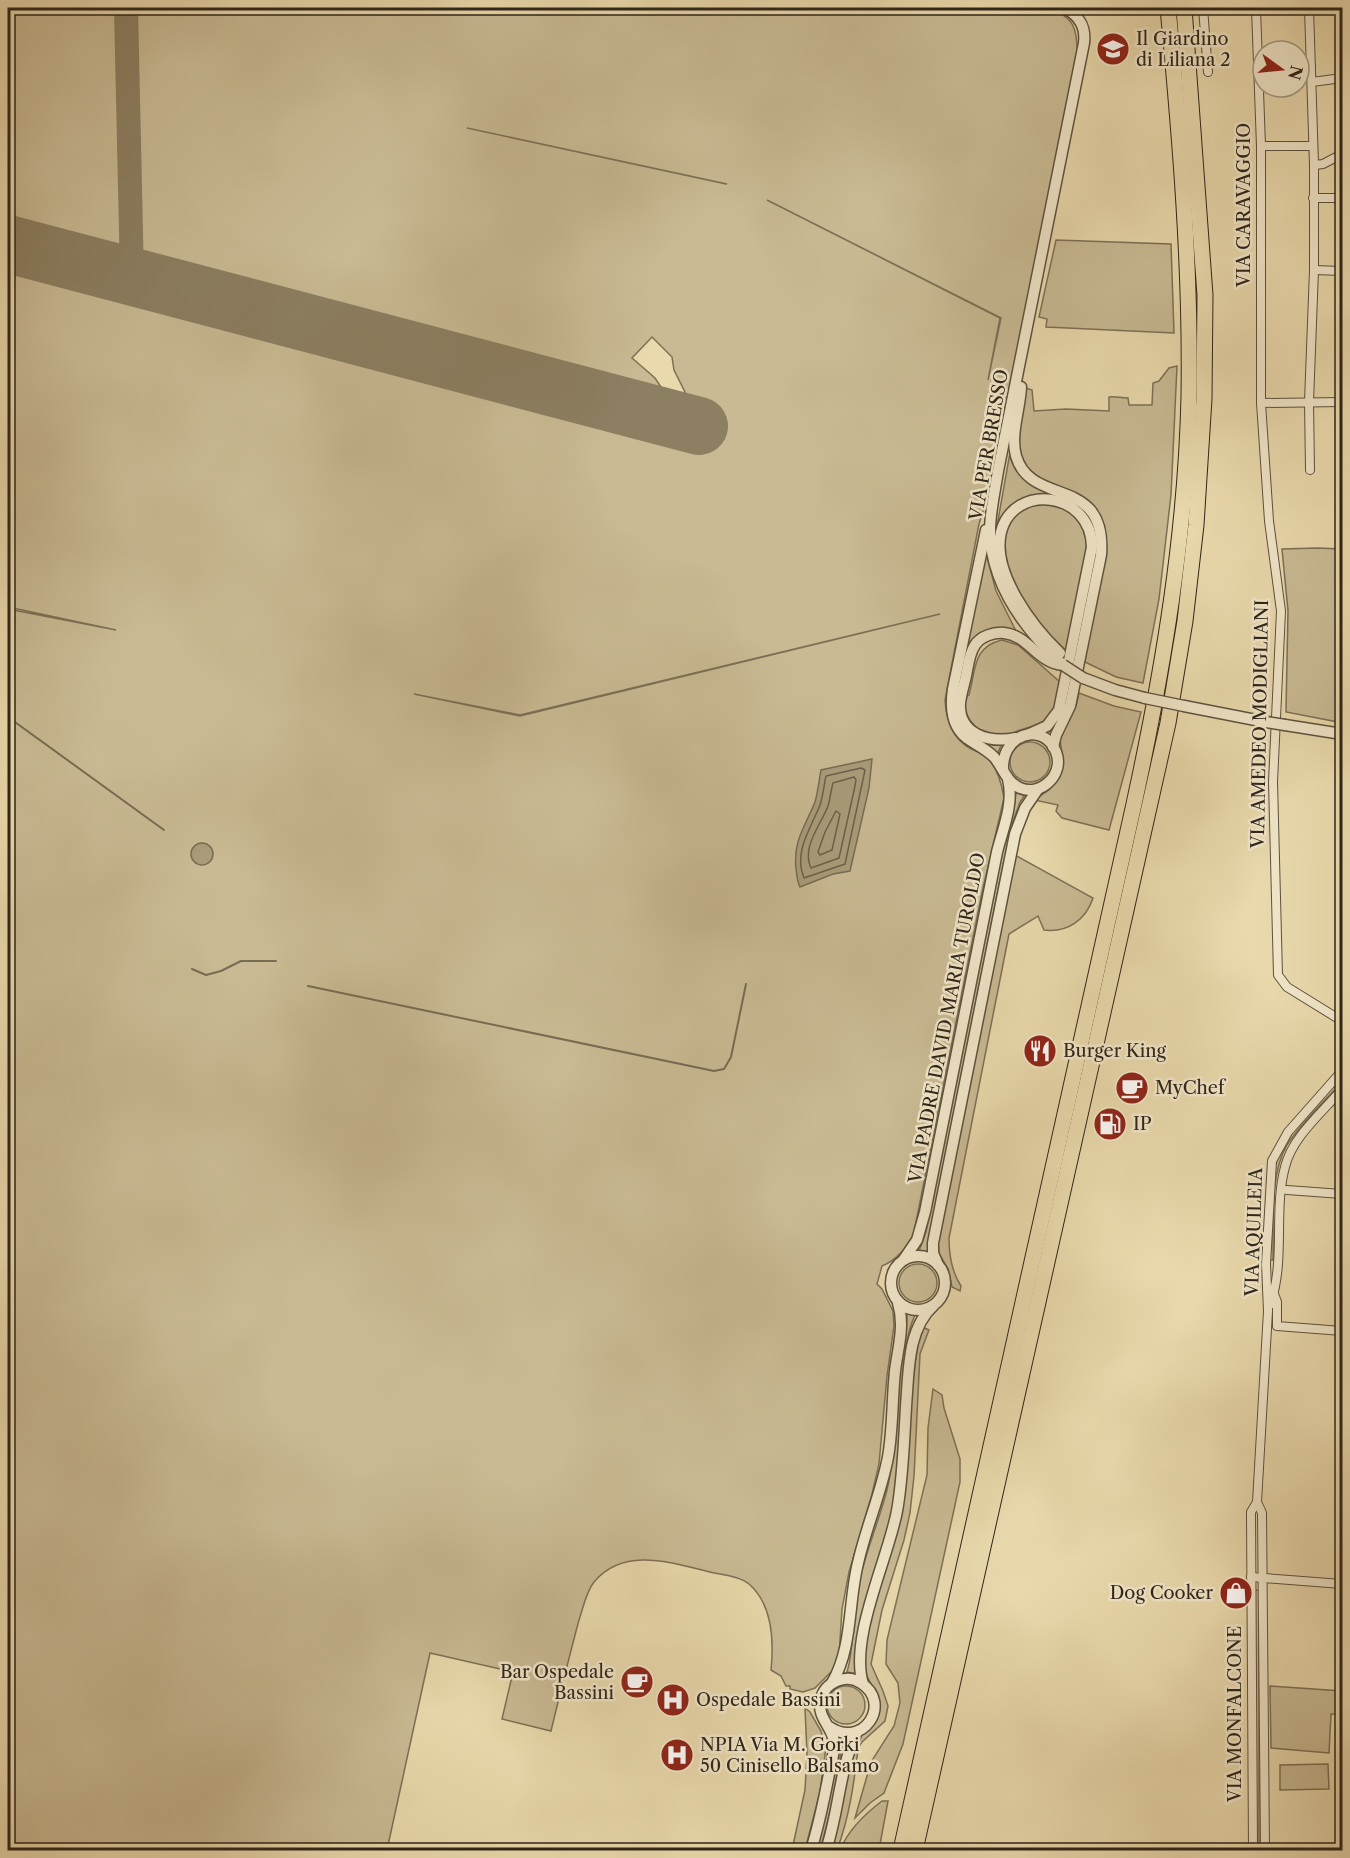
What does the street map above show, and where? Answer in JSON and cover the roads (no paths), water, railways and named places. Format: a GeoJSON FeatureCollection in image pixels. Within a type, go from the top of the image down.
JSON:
{"type":"FeatureCollection","features":[{"type":"Feature","properties":{"kind":"highway"},"geometry":{"type":"LineString","coordinates":[[901,1851],[1153,717],[1169,619],[1181,523],[1189,398],[1189,302],[1181,154],[1168,8]]}},
{"type":"Feature","properties":{"kind":"highway"},"geometry":{"type":"LineString","coordinates":[[915,1851],[1168,723],[1185,621],[1196,525],[1202,433],[1205,295],[1184,8]]}},
{"type":"Feature","properties":{"kind":"street","name":"VIA PER BRESSO"},"geometry":{"type":"LineString","coordinates":[[1065,8],[1076,15],[1081,22],[1085,36],[991,509],[991,543],[999,576],[1018,615],[1040,644],[1063,665],[1083,678],[1114,690],[1145,698],[1266,722],[1342,734]]}},
{"type":"Feature","properties":{"kind":"street"},"geometry":{"type":"LineString","coordinates":[[1203,8],[1208,72]]}},
{"type":"Feature","properties":{"kind":"street","name":"VIA CARAVAGGIO"},"geometry":{"type":"LineString","coordinates":[[1256,8],[1259,39]]}},
{"type":"Feature","properties":{"kind":"street"},"geometry":{"type":"LineString","coordinates":[[1309,8],[1310,39]]}},
{"type":"Feature","properties":{"kind":"street"},"geometry":{"type":"LineString","coordinates":[[1310,470],[1309,402],[1314,270],[1311,67]]}},
{"type":"Feature","properties":{"kind":"street"},"geometry":{"type":"LineString","coordinates":[[1312,82],[1342,78]]}},
{"type":"Feature","properties":{"kind":"street","name":"VIA CARAVAGGIO"},"geometry":{"type":"LineString","coordinates":[[1261,99],[1261,403]]}},
{"type":"Feature","properties":{"kind":"street"},"geometry":{"type":"LineString","coordinates":[[1261,147],[1313,146]]}},
{"type":"Feature","properties":{"kind":"street"},"geometry":{"type":"LineString","coordinates":[[1314,165],[1323,164],[1342,154]]}},
{"type":"Feature","properties":{"kind":"street"},"geometry":{"type":"LineString","coordinates":[[1313,198],[1342,198]]}},
{"type":"Feature","properties":{"kind":"street"},"geometry":{"type":"LineString","coordinates":[[1314,270],[1342,271]]}},
{"type":"Feature","properties":{"kind":"street"},"geometry":{"type":"LineString","coordinates":[[1022,357],[1021,404],[1014,437],[1018,462],[1038,483],[1080,501],[1094,516],[1101,536],[1101,555],[1070,705],[1053,747]]}},
{"type":"Feature","properties":{"kind":"street"},"geometry":{"type":"LineString","coordinates":[[1261,403],[1342,402]]}},
{"type":"Feature","properties":{"kind":"street","name":"VIA AMEDEO MODIGLIANI"},"geometry":{"type":"LineString","coordinates":[[1261,403],[1269,520],[1281,611],[1273,782],[1278,975],[1287,987],[1342,1021]]}},
{"type":"Feature","properties":{"kind":"street"},"geometry":{"type":"LineString","coordinates":[[1043,499],[1063,502],[1082,515],[1090,530],[1092,547],[1059,710],[1047,726],[1001,741],[979,736],[971,730],[961,714],[960,704],[970,656],[976,644],[987,636],[1011,634],[1050,664],[1063,665],[1061,654],[1036,628],[1019,600],[1003,564],[1001,552],[1001,532],[1010,516],[1023,505],[1043,499]]}},
{"type":"Feature","properties":{"kind":"street"},"geometry":{"type":"LineString","coordinates":[[991,509],[951,708],[957,728],[963,736],[988,751],[1006,774],[1019,788],[1038,789],[1050,782],[1056,771],[1058,758],[1053,747],[1039,736],[1022,736],[1006,750],[1003,759],[1006,774]]}},
{"type":"Feature","properties":{"kind":"street","name":"VIA PADRE DAVID MARIA TUROLDO"},"geometry":{"type":"LineString","coordinates":[[904,1259],[917,1240],[925,1212],[991,883],[1010,804],[1011,794],[1006,774]]}},
{"type":"Feature","properties":{"kind":"street","name":"VIA PADRE DAVID MARIA TUROLDO"},"geometry":{"type":"LineString","coordinates":[[938,1264],[933,1253],[933,1243],[1015,834],[1025,808],[1038,789]]}},
{"type":"Feature","properties":{"kind":"street","name":"VIA AQUILEIA"},"geometry":{"type":"LineString","coordinates":[[1251,1577],[1251,1512],[1257,1502],[1268,1311],[1266,1264],[1272,1161],[1288,1132],[1342,1071]]}},
{"type":"Feature","properties":{"kind":"street","name":"VIA AQUILEIA"},"geometry":{"type":"LineString","coordinates":[[1268,1311],[1274,1294],[1278,1264],[1285,1166],[1297,1141],[1342,1089]]}},
{"type":"Feature","properties":{"kind":"street"},"geometry":{"type":"LineString","coordinates":[[1287,1190],[1342,1194]]}},
{"type":"Feature","properties":{"kind":"street"},"geometry":{"type":"LineString","coordinates":[[811,1851],[819,1824],[834,1742],[823,1720],[819,1705],[824,1691],[832,1683],[846,1653],[851,1598],[858,1562],[879,1499],[888,1456],[902,1321],[890,1281],[894,1269],[904,1259],[919,1256],[930,1258],[938,1264],[944,1274],[945,1285],[942,1295],[927,1311],[919,1327],[910,1355],[902,1474],[897,1509],[862,1640],[860,1671],[863,1684],[873,1697],[874,1714],[864,1728],[857,1732],[842,1734],[828,1726]]}},
{"type":"Feature","properties":{"kind":"street"},"geometry":{"type":"LineString","coordinates":[[1274,1294],[1277,1302],[1277,1326],[1342,1331]]}},
{"type":"Feature","properties":{"kind":"street"},"geometry":{"type":"LineString","coordinates":[[898,1303],[907,1309],[918,1311],[933,1306]]}},
{"type":"Feature","properties":{"kind":"street","name":"VIA AQUILEIA"},"geometry":{"type":"LineString","coordinates":[[1257,1502],[1262,1513],[1263,1578]]}},
{"type":"Feature","properties":{"kind":"street"},"geometry":{"type":"LineString","coordinates":[[1251,1577],[1342,1584]]}},
{"type":"Feature","properties":{"kind":"street","name":"VIA MONFALCONE"},"geometry":{"type":"LineString","coordinates":[[1251,1577],[1253,1851]]}},
{"type":"Feature","properties":{"kind":"street","name":"VIA MONFALCONE"},"geometry":{"type":"LineString","coordinates":[[1263,1578],[1265,1851]]}},
{"type":"Feature","properties":{"kind":"street"},"geometry":{"type":"LineString","coordinates":[[832,1683],[848,1678],[863,1684]]}},
{"type":"Feature","properties":{"kind":"street"},"geometry":{"type":"LineString","coordinates":[[826,1851],[844,1769],[857,1732]]}},
{"type":"Feature","properties":{"kind":"water"},"geometry":{"type":"Polygon","coordinates":[[[872,759],[869,788],[850,871],[833,874],[800,887],[796,869],[796,850],[815,802],[821,770],[872,759]]]}},
{"type":"Feature","properties":{"kind":"water"},"geometry":{"type":"Polygon","coordinates":[[[202,843],[210,846],[213,854],[210,862],[202,865],[194,862],[191,854],[194,846],[202,843]]]}},
{"type":"Feature","properties":{"kind":"waterway"},"geometry":{"type":"LineString","coordinates":[[8,717],[164,830]]}},
{"type":"Feature","properties":{"kind":"waterway"},"geometry":{"type":"LineString","coordinates":[[192,969],[206,975],[221,971],[241,961],[276,961]]}},
{"type":"Feature","properties":{"kind":"waterway"},"geometry":{"type":"LineString","coordinates":[[308,986],[714,1071],[724,1069],[731,1057],[746,984]]}},
{"type":"Feature","properties":{"kind":"place","name":"Il Giardino di Liliana 2"},"geometry":{"type":"Point","coordinates":[1113,49]}},
{"type":"Feature","properties":{"kind":"place","name":"Burger King"},"geometry":{"type":"Point","coordinates":[1040,1051]}},
{"type":"Feature","properties":{"kind":"place","name":"MyChef"},"geometry":{"type":"Point","coordinates":[1132,1088]}},
{"type":"Feature","properties":{"kind":"place","name":"IP"},"geometry":{"type":"Point","coordinates":[1110,1124]}},
{"type":"Feature","properties":{"kind":"place","name":"Dog Cooker"},"geometry":{"type":"Point","coordinates":[1236,1593]}},
{"type":"Feature","properties":{"kind":"place","name":"Bar Ospedale Bassini"},"geometry":{"type":"Point","coordinates":[637,1682]}},
{"type":"Feature","properties":{"kind":"place","name":"Ospedale Bassini"},"geometry":{"type":"Point","coordinates":[673,1700]}},
{"type":"Feature","properties":{"kind":"place","name":"NPIA Via M. Gorki 50 Cinisello Balsamo"},"geometry":{"type":"Point","coordinates":[677,1755]}}]}
